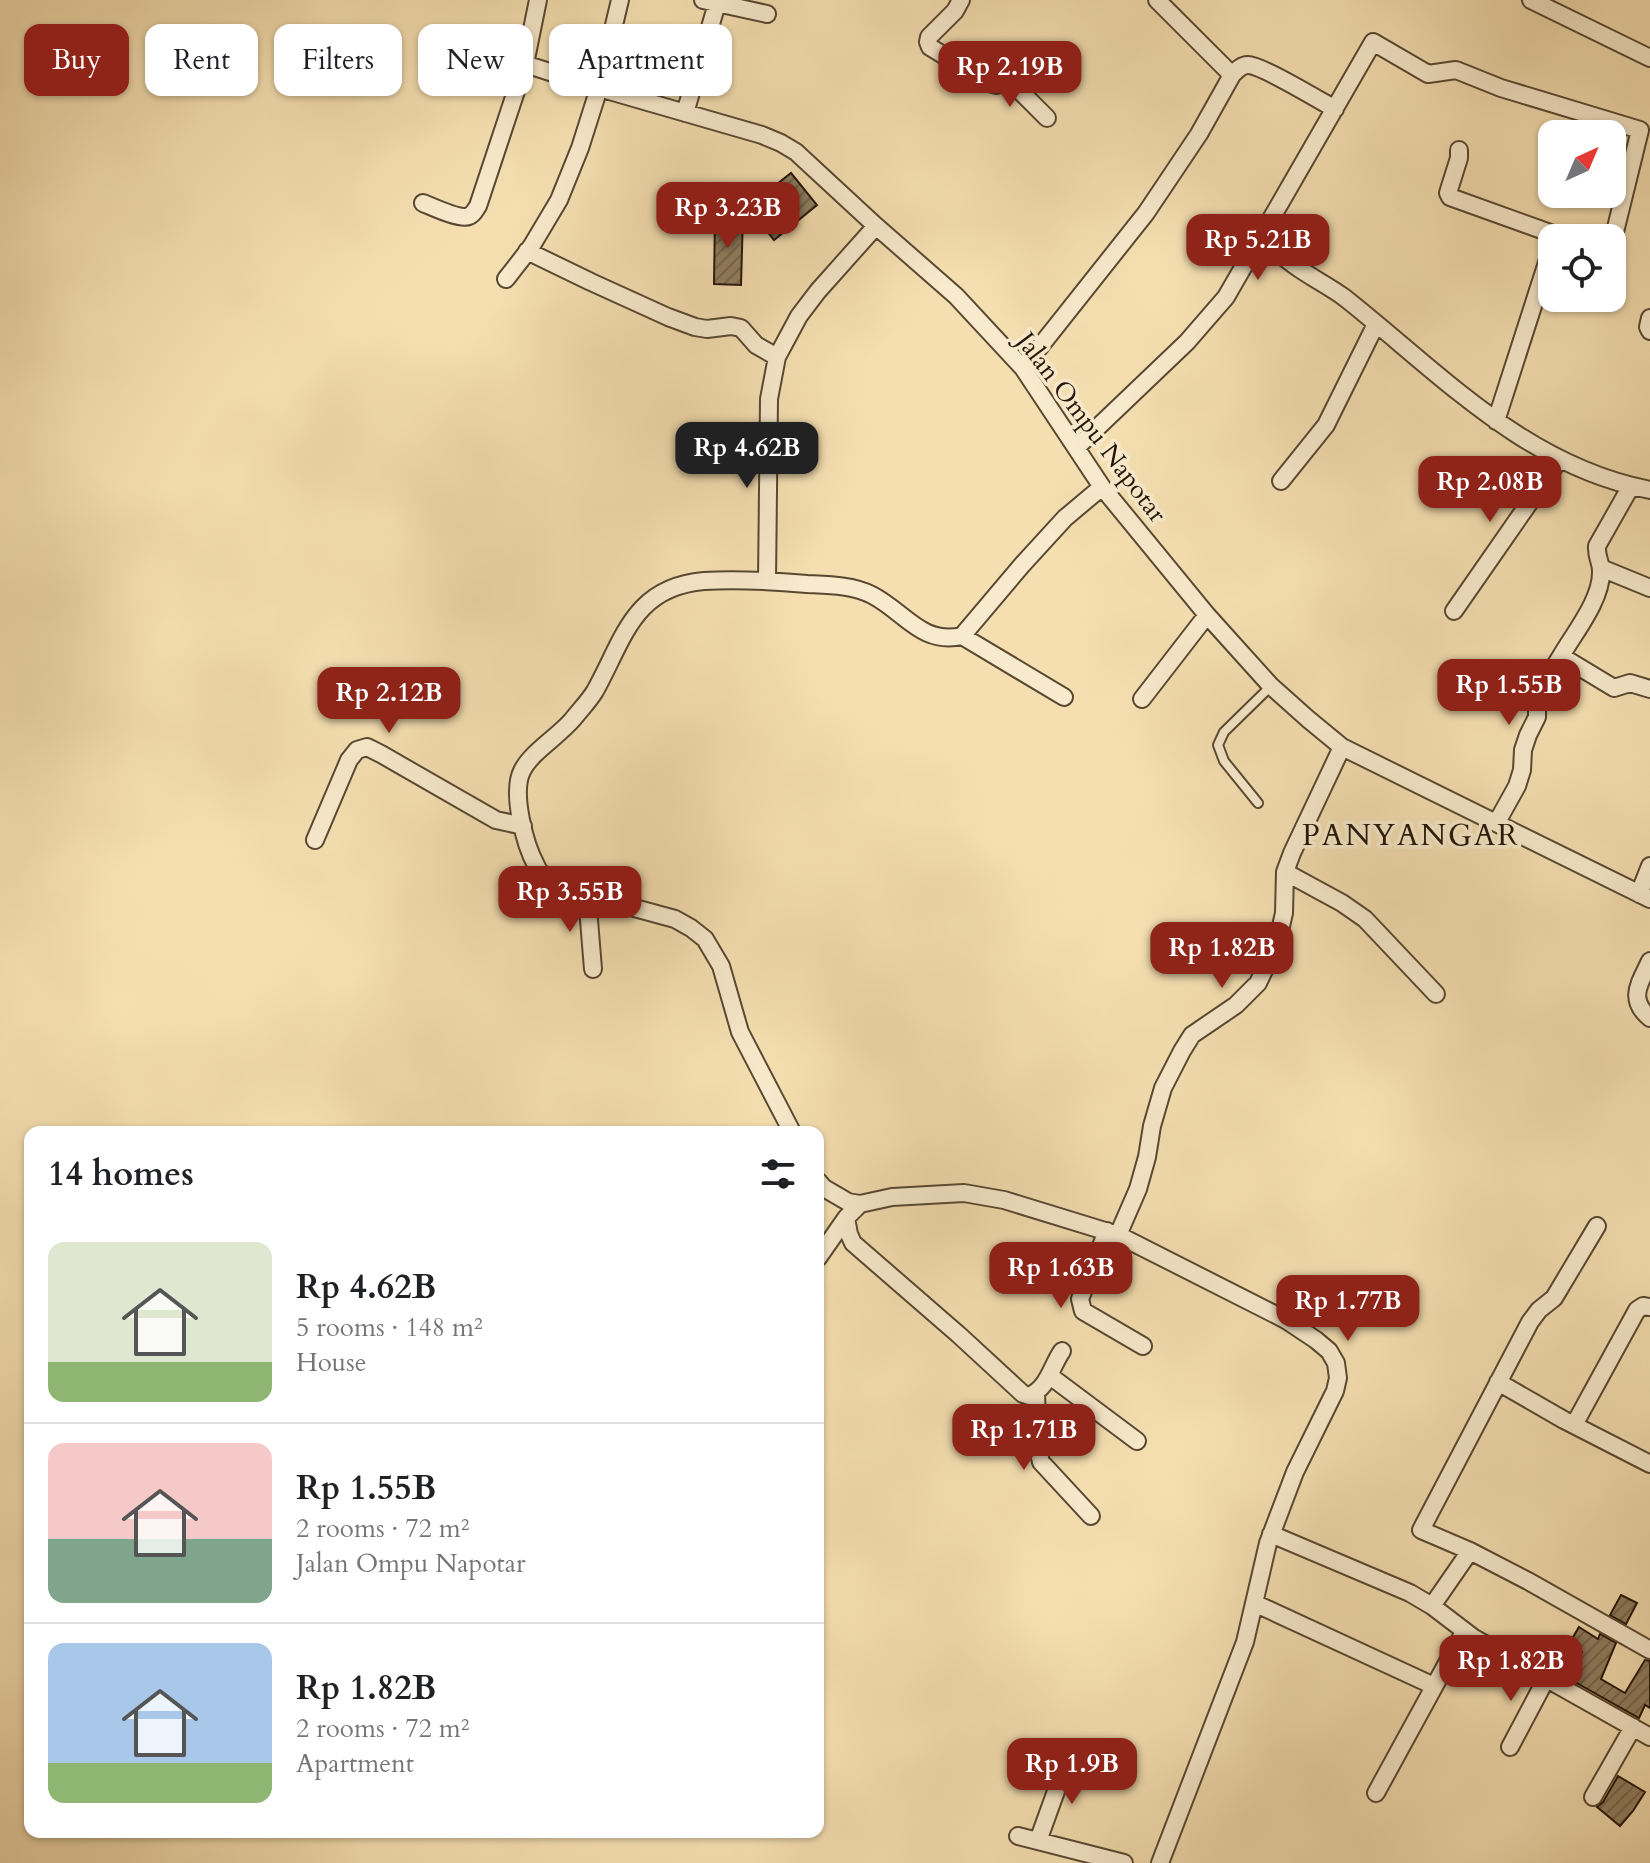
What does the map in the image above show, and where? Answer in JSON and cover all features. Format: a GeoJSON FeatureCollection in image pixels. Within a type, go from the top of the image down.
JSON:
{"type":"FeatureCollection","features":[{"type":"Feature","properties":{"kind":"street"},"geometry":{"type":"LineString","coordinates":[[533,25],[538,0]]}},
{"type":"Feature","properties":{"kind":"street"},"geometry":{"type":"LineString","coordinates":[[614,24],[620,0]]}},
{"type":"Feature","properties":{"kind":"street"},"geometry":{"type":"LineString","coordinates":[[961,0],[955,11],[929,37],[930,47],[989,83],[1012,82],[1047,118]]}},
{"type":"Feature","properties":{"kind":"street"},"geometry":{"type":"LineString","coordinates":[[1157,0],[1232,75]]}},
{"type":"Feature","properties":{"kind":"street"},"geometry":{"type":"LineString","coordinates":[[1531,0],[1650,58]]}},
{"type":"Feature","properties":{"kind":"street"},"geometry":{"type":"LineString","coordinates":[[685,113],[713,1],[767,14]]}},
{"type":"Feature","properties":{"kind":"street"},"geometry":{"type":"LineString","coordinates":[[1077,447],[1187,342],[1226,297],[1372,43],[1428,74],[1456,70],[1501,88],[1645,131],[1618,224]]}},
{"type":"Feature","properties":{"kind":"street"},"geometry":{"type":"LineString","coordinates":[[1023,368],[1146,213],[1238,69],[1246,65],[1260,68],[1335,109]]}},
{"type":"Feature","properties":{"kind":"street"},"geometry":{"type":"LineString","coordinates":[[423,203],[460,217],[467,218],[473,214],[514,96]]}},
{"type":"Feature","properties":{"kind":"street"},"geometry":{"type":"LineString","coordinates":[[506,279],[559,200],[596,96]]}},
{"type":"Feature","properties":{"kind":"street","name":"Jalan Ompu Napotar"},"geometry":{"type":"LineString","coordinates":[[627,96],[781,143],[809,164],[956,296],[1023,368],[1102,487],[1207,615],[1271,686],[1342,747],[1644,897]]}},
{"type":"Feature","properties":{"kind":"street"},"geometry":{"type":"LineString","coordinates":[[1459,150],[1448,193],[1450,197],[1538,233]]}},
{"type":"Feature","properties":{"kind":"street"},"geometry":{"type":"LineString","coordinates":[[767,581],[769,399],[777,357],[799,316],[876,226]]}},
{"type":"Feature","properties":{"kind":"street"},"geometry":{"type":"LineString","coordinates":[[1262,238],[1295,266],[1343,297],[1469,401],[1538,449],[1559,460],[1650,490]]}},
{"type":"Feature","properties":{"kind":"street"},"geometry":{"type":"LineString","coordinates":[[527,251],[701,329],[741,328],[756,345],[777,357]]}},
{"type":"Feature","properties":{"kind":"street"},"geometry":{"type":"LineString","coordinates":[[1496,421],[1538,296]]}},
{"type":"Feature","properties":{"kind":"street"},"geometry":{"type":"LineString","coordinates":[[1650,318],[1650,331]]}},
{"type":"Feature","properties":{"kind":"street"},"geometry":{"type":"LineString","coordinates":[[1281,481],[1326,425],[1376,324]]}},
{"type":"Feature","properties":{"kind":"street"},"geometry":{"type":"LineString","coordinates":[[1454,611],[1559,460]]}},
{"type":"Feature","properties":{"kind":"street"},"geometry":{"type":"LineString","coordinates":[[1497,822],[1520,777],[1523,750],[1537,717],[1540,690],[1594,599],[1601,568],[1597,546],[1631,486]]}},
{"type":"Feature","properties":{"kind":"street"},"geometry":{"type":"LineString","coordinates":[[789,1126],[740,1032],[721,966],[705,939],[675,919],[550,885],[537,869],[523,826],[518,788],[522,771],[569,724],[594,692],[614,651],[639,612],[659,594],[702,581],[767,581],[836,586],[866,592],[884,601],[925,633],[948,639],[962,636],[1065,518],[1102,487]]}},
{"type":"Feature","properties":{"kind":"street"},"geometry":{"type":"LineString","coordinates":[[1601,568],[1650,588]]}},
{"type":"Feature","properties":{"kind":"street"},"geometry":{"type":"LineString","coordinates":[[1142,699],[1207,615]]}},
{"type":"Feature","properties":{"kind":"street"},"geometry":{"type":"LineString","coordinates":[[962,636],[1064,697]]}},
{"type":"Feature","properties":{"kind":"street"},"geometry":{"type":"LineString","coordinates":[[1561,656],[1614,688],[1630,683],[1650,689]]}},
{"type":"Feature","properties":{"kind":"street"},"geometry":{"type":"LineString","coordinates":[[315,840],[349,760],[357,750],[367,747],[496,820],[523,826]]}},
{"type":"Feature","properties":{"kind":"street"},"geometry":{"type":"LineString","coordinates":[[1143,1346],[1089,1315],[1081,1307],[1080,1299],[1138,1189],[1163,1088],[1182,1051],[1192,1035],[1236,1005],[1258,983],[1269,960],[1284,913],[1285,872],[1342,747]]}},
{"type":"Feature","properties":{"kind":"street"},"geometry":{"type":"LineString","coordinates":[[1644,897],[1650,866]]}},
{"type":"Feature","properties":{"kind":"street"},"geometry":{"type":"LineString","coordinates":[[1285,872],[1365,919],[1436,994]]}},
{"type":"Feature","properties":{"kind":"street"},"geometry":{"type":"LineString","coordinates":[[587,896],[593,969]]}},
{"type":"Feature","properties":{"kind":"street"},"geometry":{"type":"LineString","coordinates":[[1650,961],[1638,987],[1637,997],[1638,1005],[1650,1018]]}},
{"type":"Feature","properties":{"kind":"street"},"geometry":{"type":"LineString","coordinates":[[824,1188],[848,1202],[860,1204],[892,1197],[964,1193],[1004,1200],[1113,1233],[1286,1320],[1329,1351],[1336,1363],[1338,1378],[1335,1391],[1295,1472],[1271,1534],[1241,1654],[1160,1863]]}},
{"type":"Feature","properties":{"kind":"street"},"geometry":{"type":"LineString","coordinates":[[824,1249],[860,1204]]}},
{"type":"Feature","properties":{"kind":"street"},"geometry":{"type":"LineString","coordinates":[[846,1218],[853,1243],[952,1328],[1014,1387],[1029,1396],[1036,1393],[1050,1376],[1062,1351]]}},
{"type":"Feature","properties":{"kind":"street"},"geometry":{"type":"LineString","coordinates":[[1597,1226],[1554,1298],[1530,1322],[1421,1530],[1528,1581],[1650,1650]]}},
{"type":"Feature","properties":{"kind":"street"},"geometry":{"type":"LineString","coordinates":[[1574,1425],[1637,1310],[1643,1306],[1650,1307]]}},
{"type":"Feature","properties":{"kind":"street"},"geometry":{"type":"LineString","coordinates":[[1050,1376],[1137,1441]]}},
{"type":"Feature","properties":{"kind":"street"},"geometry":{"type":"LineString","coordinates":[[1498,1382],[1650,1464]]}},
{"type":"Feature","properties":{"kind":"street"},"geometry":{"type":"LineString","coordinates":[[1036,1393],[1041,1462],[1091,1516]]}},
{"type":"Feature","properties":{"kind":"street"},"geometry":{"type":"LineString","coordinates":[[1271,1534],[1410,1593],[1464,1632],[1650,1737]]}},
{"type":"Feature","properties":{"kind":"street"},"geometry":{"type":"LineString","coordinates":[[1432,1606],[1470,1551]]}},
{"type":"Feature","properties":{"kind":"street"},"geometry":{"type":"LineString","coordinates":[[1254,1603],[1434,1686]]}},
{"type":"Feature","properties":{"kind":"street"},"geometry":{"type":"LineString","coordinates":[[1376,1793],[1464,1632]]}},
{"type":"Feature","properties":{"kind":"street"},"geometry":{"type":"LineString","coordinates":[[1510,1747],[1546,1679]]}},
{"type":"Feature","properties":{"kind":"street"},"geometry":{"type":"LineString","coordinates":[[1593,1797],[1633,1727]]}},
{"type":"Feature","properties":{"kind":"street"},"geometry":{"type":"LineString","coordinates":[[1038,1841],[1068,1758]]}},
{"type":"Feature","properties":{"kind":"street"},"geometry":{"type":"LineString","coordinates":[[1018,1836],[1124,1863]]}},
{"type":"Feature","properties":{"kind":"lane"},"geometry":{"type":"LineString","coordinates":[[1258,803],[1224,761],[1218,745],[1224,732],[1271,686]]}},
{"type":"Feature","properties":{"kind":"building"},"geometry":{"type":"Polygon","coordinates":[[[791,173],[817,205],[774,240],[748,207],[791,173]]]}},
{"type":"Feature","properties":{"kind":"building"},"geometry":{"type":"Polygon","coordinates":[[[715,215],[743,216],[741,285],[714,284],[715,215]]]}},
{"type":"Feature","properties":{"kind":"building"},"geometry":{"type":"Polygon","coordinates":[[[1621,1595],[1637,1603],[1626,1624],[1610,1615],[1621,1595]]]}},
{"type":"Feature","properties":{"kind":"building"},"geometry":{"type":"Polygon","coordinates":[[[1579,1627],[1598,1639],[1600,1634],[1616,1643],[1601,1679],[1625,1693],[1645,1660],[1650,1661],[1650,1708],[1645,1705],[1639,1718],[1566,1677],[1582,1652],[1569,1644],[1579,1627]]]}},
{"type":"Feature","properties":{"kind":"building"},"geometry":{"type":"Polygon","coordinates":[[[1618,1776],[1645,1792],[1620,1826],[1597,1807],[1618,1776]]]}},
{"type":"Feature","properties":{"kind":"district","name":"PANYANGAR"},"geometry":{"type":"Point","coordinates":[1411,835]}}]}
